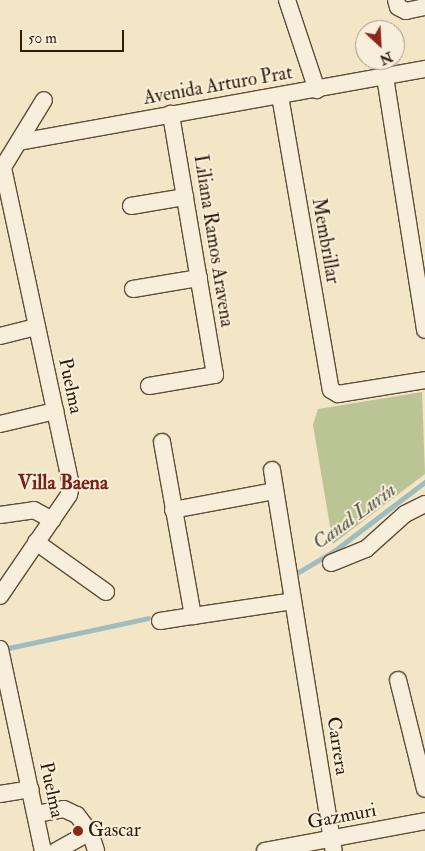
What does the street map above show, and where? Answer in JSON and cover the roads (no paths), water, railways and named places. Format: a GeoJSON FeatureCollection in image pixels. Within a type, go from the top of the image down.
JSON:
{"type":"FeatureCollection","features":[{"type":"Feature","properties":{"kind":"street"},"geometry":{"type":"LineString","coordinates":[[287,0],[317,90]]}},
{"type":"Feature","properties":{"kind":"street"},"geometry":{"type":"LineString","coordinates":[[396,0],[398,7],[406,11],[425,7]]}},
{"type":"Feature","properties":{"kind":"street","name":"Avenida Arturo Prat"},"geometry":{"type":"LineString","coordinates":[[19,142],[317,90],[425,69]]}},
{"type":"Feature","properties":{"kind":"street"},"geometry":{"type":"LineString","coordinates":[[385,77],[425,330]]}},
{"type":"Feature","properties":{"kind":"street","name":"Membrillar"},"geometry":{"type":"LineString","coordinates":[[280,96],[332,392],[338,394],[425,380]]}},
{"type":"Feature","properties":{"kind":"street"},"geometry":{"type":"LineString","coordinates":[[2,169],[44,100]]}},
{"type":"Feature","properties":{"kind":"street","name":"Liliana Ramos Aravena"},"geometry":{"type":"LineString","coordinates":[[149,386],[215,375],[172,114]]}},
{"type":"Feature","properties":{"kind":"street","name":"Puelma"},"geometry":{"type":"LineString","coordinates":[[0,596],[52,520],[71,486],[2,169]]}},
{"type":"Feature","properties":{"kind":"street"},"geometry":{"type":"LineString","coordinates":[[131,206],[185,197]]}},
{"type":"Feature","properties":{"kind":"street"},"geometry":{"type":"LineString","coordinates":[[132,289],[199,278]]}},
{"type":"Feature","properties":{"kind":"street"},"geometry":{"type":"LineString","coordinates":[[0,336],[37,327]]}},
{"type":"Feature","properties":{"kind":"street"},"geometry":{"type":"LineString","coordinates":[[0,424],[55,411]]}},
{"type":"Feature","properties":{"kind":"street"},"geometry":{"type":"LineString","coordinates":[[162,442],[193,616]]}},
{"type":"Feature","properties":{"kind":"street","name":"Carrera"},"geometry":{"type":"LineString","coordinates":[[272,470],[333,845]]}},
{"type":"Feature","properties":{"kind":"street"},"geometry":{"type":"LineString","coordinates":[[173,510],[275,491]]}},
{"type":"Feature","properties":{"kind":"street"},"geometry":{"type":"LineString","coordinates":[[331,563],[366,549],[405,514],[425,504]]}},
{"type":"Feature","properties":{"kind":"street"},"geometry":{"type":"LineString","coordinates":[[0,515],[34,510],[52,520]]}},
{"type":"Feature","properties":{"kind":"street"},"geometry":{"type":"LineString","coordinates":[[36,542],[106,592]]}},
{"type":"Feature","properties":{"kind":"street"},"geometry":{"type":"LineString","coordinates":[[160,621],[293,601]]}},
{"type":"Feature","properties":{"kind":"street","name":"Puelma"},"geometry":{"type":"LineString","coordinates":[[1,657],[43,851]]}},
{"type":"Feature","properties":{"kind":"street"},"geometry":{"type":"LineString","coordinates":[[398,680],[425,789]]}},
{"type":"Feature","properties":{"kind":"street"},"geometry":{"type":"LineString","coordinates":[[0,794],[31,789]]}},
{"type":"Feature","properties":{"kind":"street"},"geometry":{"type":"LineString","coordinates":[[36,814],[64,809],[76,815],[93,843],[56,851]]}},
{"type":"Feature","properties":{"kind":"street","name":"Gazmuri"},"geometry":{"type":"LineString","coordinates":[[265,851],[333,845],[425,821]]}},
{"type":"Feature","properties":{"kind":"waterway","name":"Canal Lurín"},"geometry":{"type":"LineString","coordinates":[[299,572],[334,551],[425,482]]}},
{"type":"Feature","properties":{"kind":"waterway","name":"Canal Lurín"},"geometry":{"type":"LineString","coordinates":[[4,649],[148,618]]}},
{"type":"Feature","properties":{"kind":"place","name":"Gascar"},"geometry":{"type":"Point","coordinates":[78,831]}},
{"type":"Feature","properties":{"kind":"district","name":"Villa Baena"},"geometry":{"type":"Point","coordinates":[63,482]}}]}
